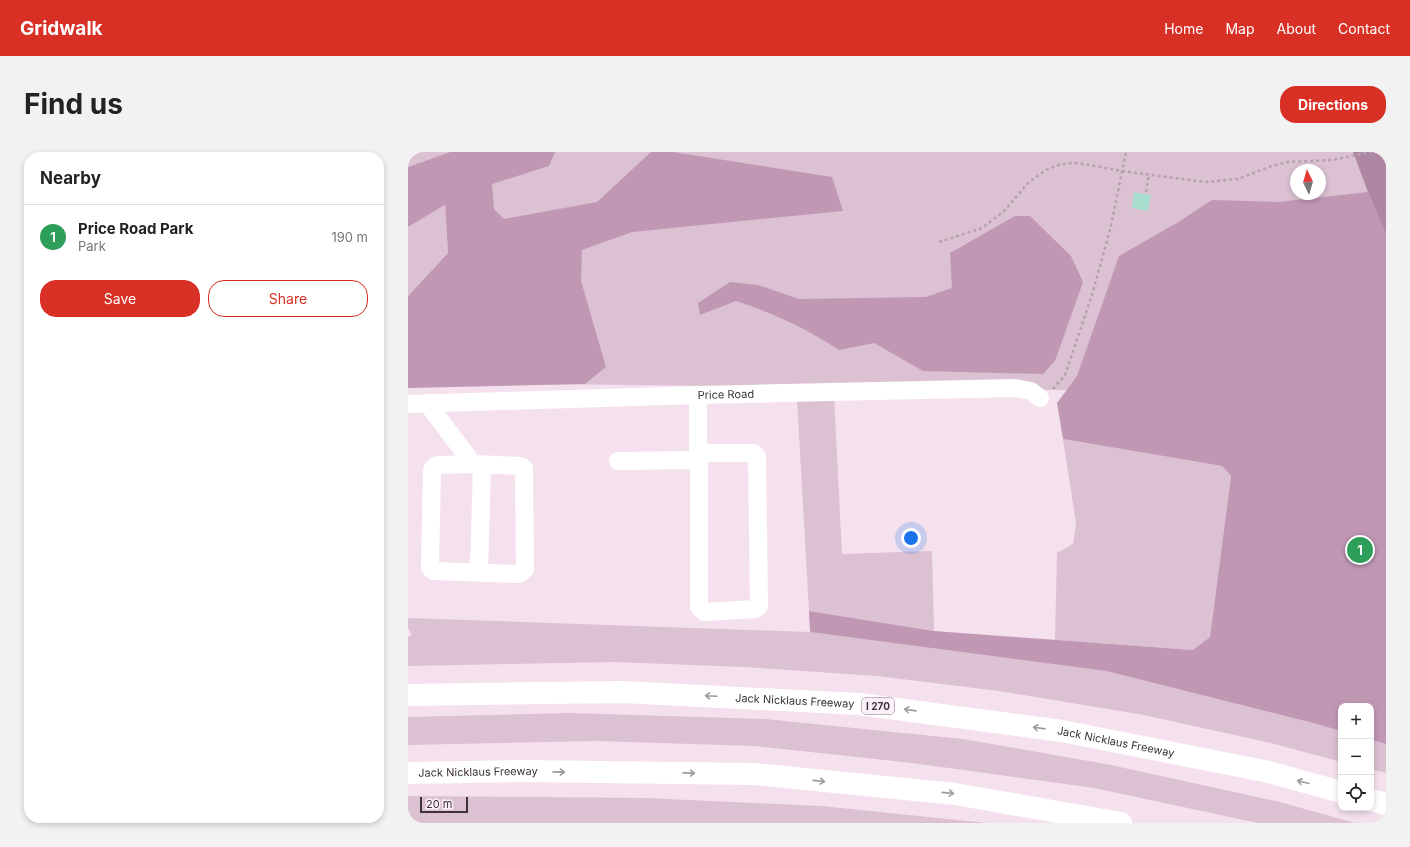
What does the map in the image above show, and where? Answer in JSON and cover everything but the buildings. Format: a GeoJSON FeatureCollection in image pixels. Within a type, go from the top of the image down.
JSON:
{"type":"FeatureCollection","features":[{"type":"Feature","properties":{"kind":"highway","name":"Jack Nicklaus Freeway"},"geometry":{"type":"LineString","coordinates":[[408,695],[623,692],[859,704],[1062,731],[1269,772],[1338,791]]}},
{"type":"Feature","properties":{"kind":"highway","name":"Jack Nicklaus Freeway"},"geometry":{"type":"LineString","coordinates":[[408,773],[522,771],[754,774],[955,794],[1120,823]]}},
{"type":"Feature","properties":{"kind":"highway"},"geometry":{"type":"LineString","coordinates":[[1374,801],[1386,804]]}},
{"type":"Feature","properties":{"kind":"street","name":"Price Road"},"geometry":{"type":"LineString","coordinates":[[408,404],[698,395],[1015,388],[1031,391],[1040,398]]}},
{"type":"Feature","properties":{"kind":"street"},"geometry":{"type":"LineString","coordinates":[[618,461],[698,456],[754,452],[757,456],[759,606],[755,609],[704,612],[699,607],[698,456],[698,395]]}},
{"type":"Feature","properties":{"kind":"street"},"geometry":{"type":"LineString","coordinates":[[427,403],[477,464],[479,572]]}},
{"type":"Feature","properties":{"kind":"street"},"geometry":{"type":"LineString","coordinates":[[477,464],[521,466],[524,468],[525,569],[519,574],[479,572],[434,571],[430,567],[432,470],[437,465],[477,464]]}},
{"type":"Feature","properties":{"kind":"path"},"geometry":{"type":"LineString","coordinates":[[1040,398],[1053,389],[1064,375],[1072,357],[1105,251],[1126,152]]}},
{"type":"Feature","properties":{"kind":"path"},"geometry":{"type":"LineString","coordinates":[[939,242],[982,228],[1003,212],[1029,182],[1046,170],[1061,164],[1075,163],[1189,181],[1222,182],[1238,179],[1272,166],[1288,162],[1332,160],[1371,152]]}},
{"type":"Feature","properties":{"kind":"path"},"geometry":{"type":"LineString","coordinates":[[1146,192],[1149,175]]}},
{"type":"Feature","properties":{"kind":"shaded area"},"geometry":{"type":"Polygon","coordinates":[[[408,152],[450,152],[408,167],[408,152]]]}},
{"type":"Feature","properties":{"kind":"shaded area"},"geometry":{"type":"Polygon","coordinates":[[[450,152],[555,152],[549,166],[492,184],[494,209],[504,219],[597,202],[651,152],[673,152],[832,177],[843,211],[632,232],[582,250],[581,281],[606,367],[585,384],[408,388],[408,296],[448,253],[445,205],[408,227],[408,167],[450,152]]]}},
{"type":"Feature","properties":{"kind":"shaded area"},"geometry":{"type":"Polygon","coordinates":[[[463,152],[1386,152],[1386,730],[1374,711],[1374,703],[1370,703],[1317,393],[470,383],[463,152]]]}},
{"type":"Feature","properties":{"kind":"shaded area"},"geometry":{"type":"Polygon","coordinates":[[[1353,152],[1386,152],[1386,234],[1368,192],[1353,152]]]}},
{"type":"Feature","properties":{"kind":"shaded area"},"geometry":{"type":"Polygon","coordinates":[[[1368,192],[1386,234],[1386,744],[1374,741],[1374,703],[1338,703],[1338,730],[1106,671],[810,632],[809,611],[934,631],[1193,650],[1210,637],[1231,476],[1222,466],[1063,439],[1057,403],[1077,376],[1119,256],[1180,221],[1212,200],[1278,202],[1296,200],[1326,200],[1326,197],[1368,192]]]}},
{"type":"Feature","properties":{"kind":"shaded area"},"geometry":{"type":"Polygon","coordinates":[[[445,205],[448,253],[408,296],[408,227],[445,205]]]}},
{"type":"Feature","properties":{"kind":"shaded area"},"geometry":{"type":"Polygon","coordinates":[[[1015,216],[1030,216],[1071,256],[1083,282],[1055,361],[1043,374],[923,371],[874,343],[839,350],[815,335],[789,322],[736,301],[700,315],[698,303],[730,282],[758,285],[799,299],[926,297],[952,288],[950,253],[1015,216]]]}},
{"type":"Feature","properties":{"kind":"shaded area"},"geometry":{"type":"Polygon","coordinates":[[[834,396],[842,554],[932,551],[934,631],[809,611],[797,399],[834,396]]]}},
{"type":"Feature","properties":{"kind":"shaded area"},"geometry":{"type":"Polygon","coordinates":[[[1063,439],[1222,466],[1231,476],[1210,637],[1193,650],[1055,640],[1057,553],[1073,544],[1076,523],[1063,439]]]}},
{"type":"Feature","properties":{"kind":"shaded area"},"geometry":{"type":"Polygon","coordinates":[[[408,618],[810,632],[1106,671],[1338,730],[1338,761],[1275,744],[1144,715],[999,691],[877,676],[744,667],[615,662],[408,666],[408,637],[412,635],[408,628],[408,618]]]}},
{"type":"Feature","properties":{"kind":"shaded area"},"geometry":{"type":"Polygon","coordinates":[[[569,713],[765,719],[963,739],[1106,764],[1276,801],[1355,823],[1258,823],[1094,788],[912,763],[755,746],[596,741],[408,745],[408,717],[569,713]]]}},
{"type":"Feature","properties":{"kind":"shaded area"},"geometry":{"type":"Polygon","coordinates":[[[1374,741],[1386,744],[1386,773],[1374,770],[1374,741]]]}},
{"type":"Feature","properties":{"kind":"shaded area"},"geometry":{"type":"Polygon","coordinates":[[[408,796],[646,798],[821,806],[987,823],[408,823],[408,796]]]}},
{"type":"Feature","properties":{"kind":"place","name":"Price Road Park"},"geometry":{"type":"Point","coordinates":[1360,550]}}]}
